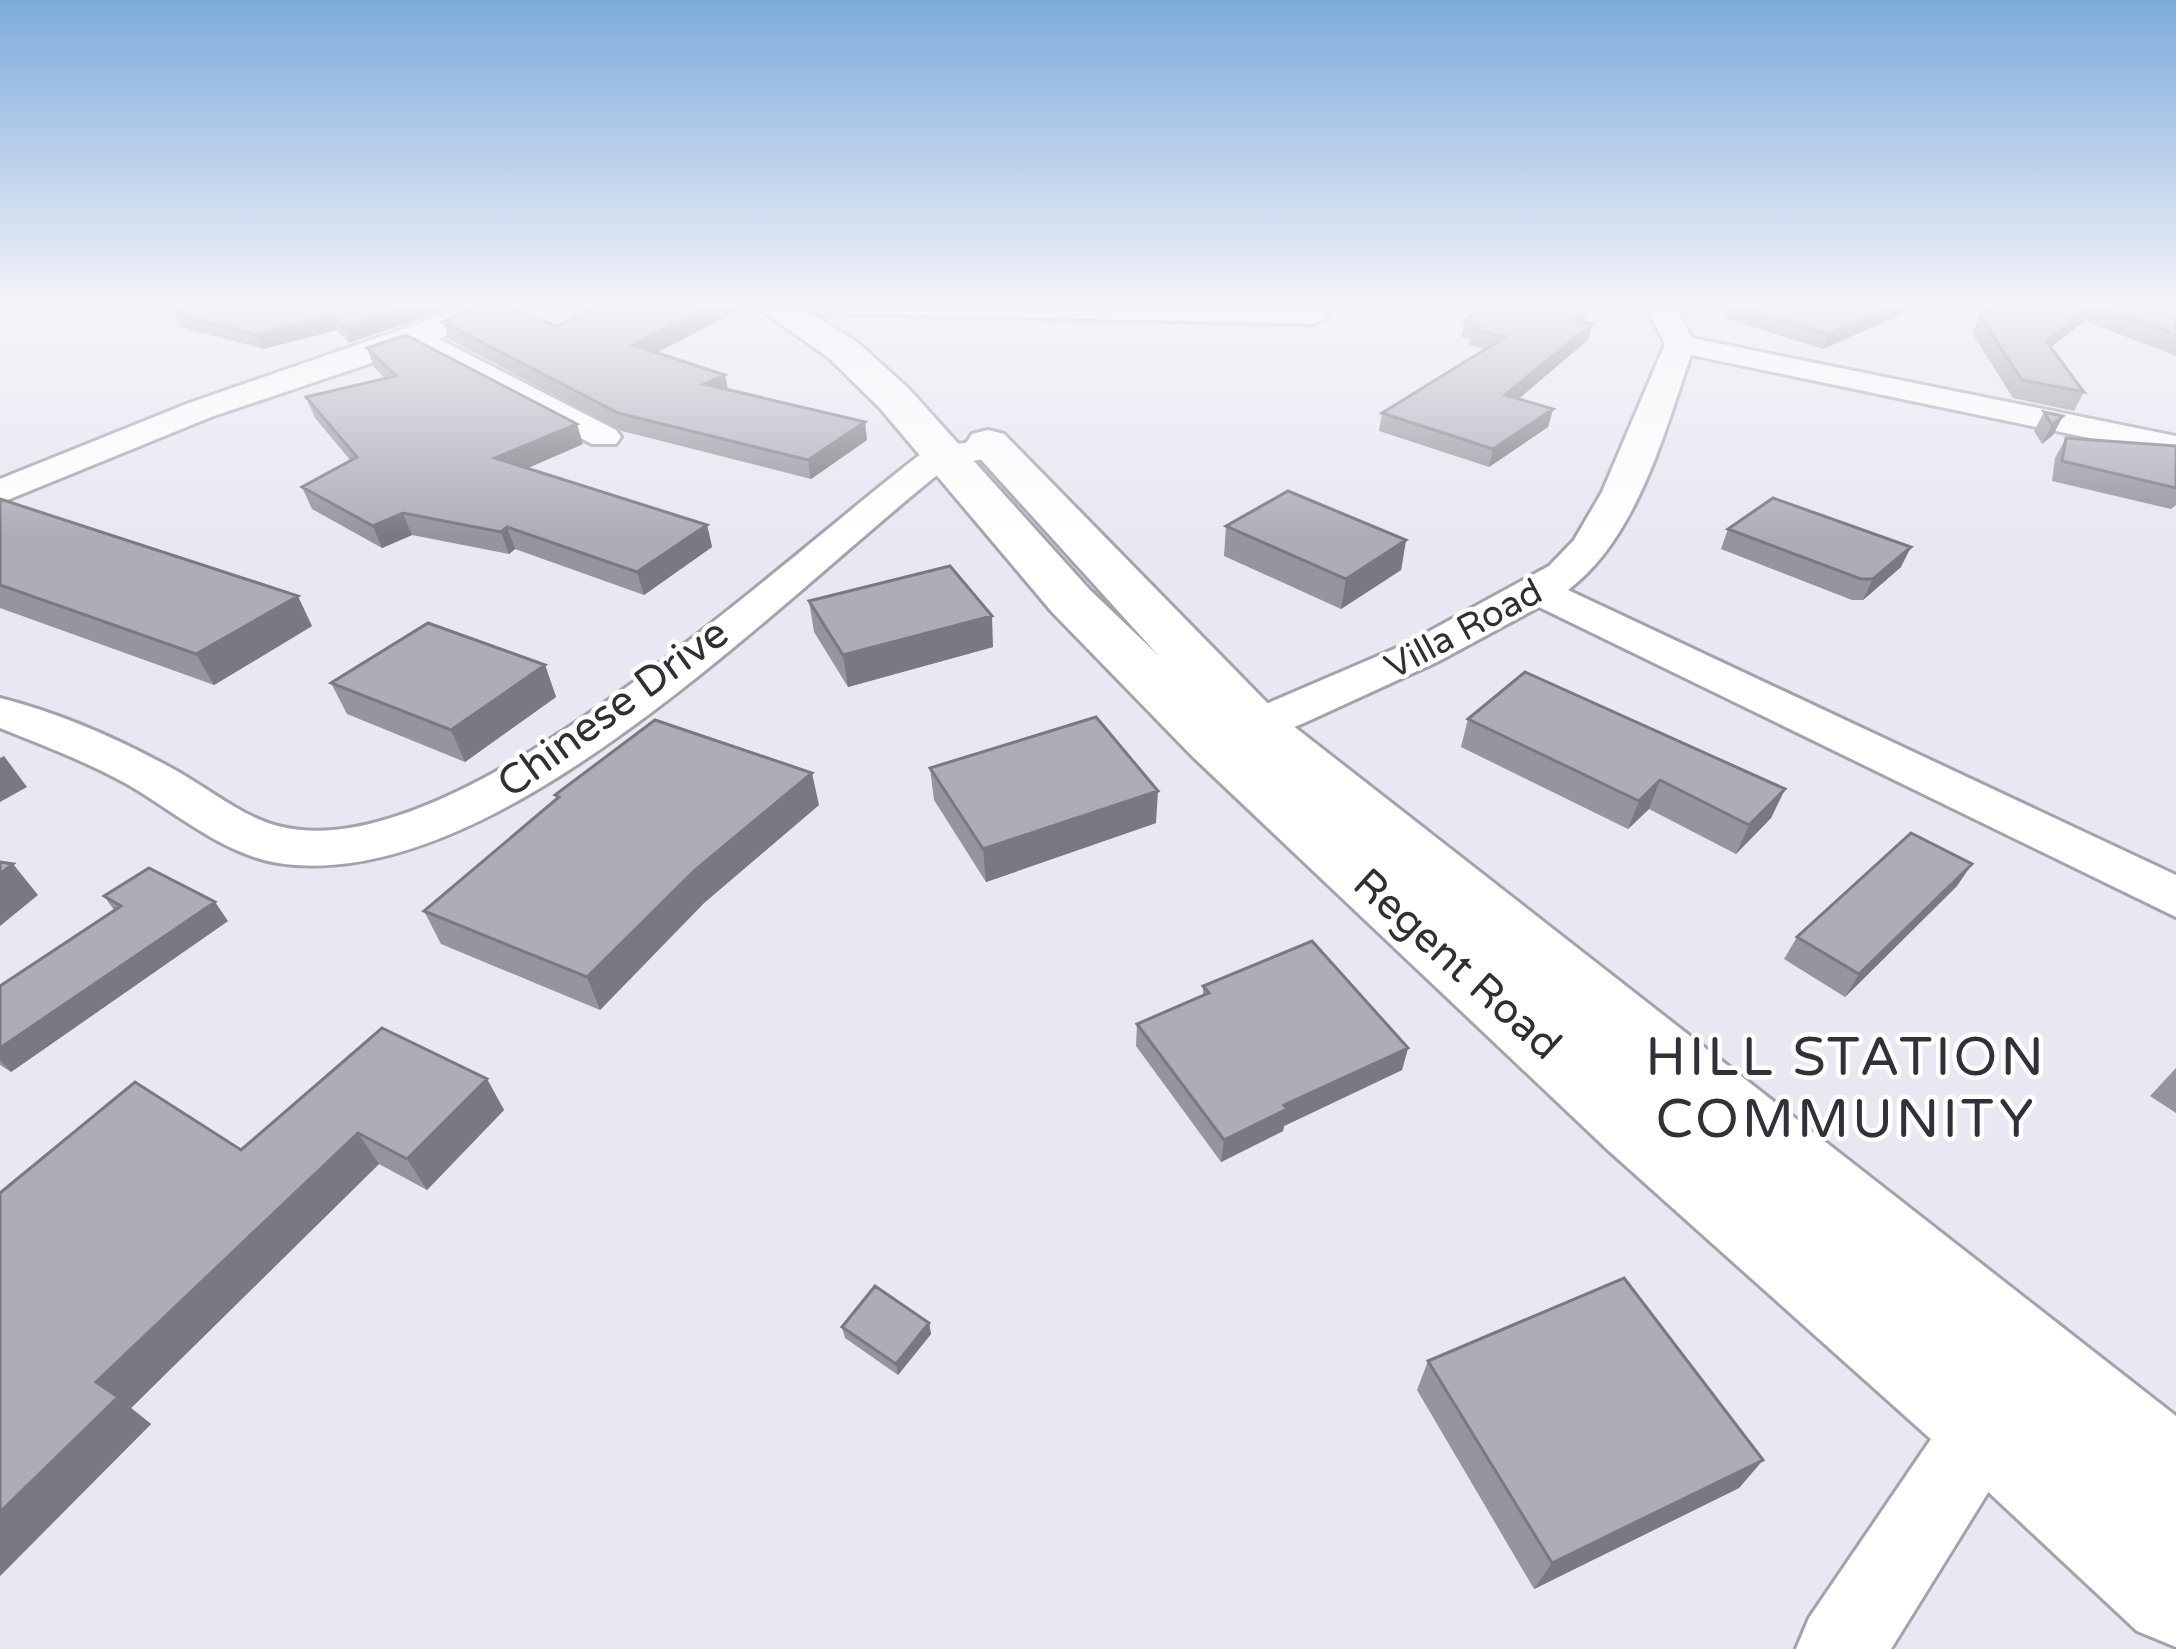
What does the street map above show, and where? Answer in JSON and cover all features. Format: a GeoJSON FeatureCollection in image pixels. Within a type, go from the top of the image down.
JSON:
{"type":"FeatureCollection","features":[{"type":"Feature","properties":{"kind":"main road","name":"Regent Road"},"geometry":{"type":"LineString","coordinates":[[877,382],[968,452]]}},
{"type":"Feature","properties":{"kind":"main road","name":"Regent Road"},"geometry":{"type":"LineString","coordinates":[[913,382],[968,452],[1071,601],[2060,1384],[2176,1482]]}},
{"type":"Feature","properties":{"kind":"main road","name":"Regent Road"},"geometry":{"type":"LineString","coordinates":[[1236,735],[1639,1126],[1988,1422],[2176,1592]]}},
{"type":"Feature","properties":{"kind":"street"},"geometry":{"type":"LineString","coordinates":[[0,492],[200,410],[284,382]]}},
{"type":"Feature","properties":{"kind":"street"},"geometry":{"type":"LineString","coordinates":[[499,382],[604,437]]}},
{"type":"Feature","properties":{"kind":"street","name":"Villa Road"},"geometry":{"type":"LineString","coordinates":[[1236,735],[1385,672],[1538,591],[1572,567],[1600,525],[1644,439],[1666,382]]}},
{"type":"Feature","properties":{"kind":"street"},"geometry":{"type":"LineString","coordinates":[[1865,382],[2176,446]]}},
{"type":"Feature","properties":{"kind":"street","name":"Chinese Drive"},"geometry":{"type":"LineString","coordinates":[[0,712],[124,763],[275,844],[320,853],[379,844],[457,815],[574,745],[968,452]]}},
{"type":"Feature","properties":{"kind":"street"},"geometry":{"type":"LineString","coordinates":[[1538,591],[2176,898]]}},
{"type":"Feature","properties":{"kind":"street"},"geometry":{"type":"LineString","coordinates":[[1840,1649],[1988,1422],[2060,1384]]}},
{"type":"Feature","properties":{"kind":"building"},"geometry":{"type":"Polygon","coordinates":[[[370,382],[496,382],[577,424],[495,458],[707,525],[637,572],[507,527],[501,532],[403,513],[373,526],[302,487],[357,457],[306,397],[370,382]]]}},
{"type":"Feature","properties":{"kind":"building"},"geometry":{"type":"Polygon","coordinates":[[[558,382],[709,382],[704,384],[865,422],[808,460],[618,413],[558,382]]]}},
{"type":"Feature","properties":{"kind":"building"},"geometry":{"type":"Polygon","coordinates":[[[1432,382],[1521,382],[1505,395],[1553,409],[1493,449],[1382,413],[1432,382]]]}},
{"type":"Feature","properties":{"kind":"building"},"geometry":{"type":"Polygon","coordinates":[[[2032,382],[2077,382],[2084,392],[2032,382]]]}},
{"type":"Feature","properties":{"kind":"building"},"geometry":{"type":"Polygon","coordinates":[[[2044,412],[2063,416],[2052,425],[2044,412]]]}},
{"type":"Feature","properties":{"kind":"building"},"geometry":{"type":"Polygon","coordinates":[[[2066,438],[2176,446],[2176,488],[2062,461],[2066,438]]]}},
{"type":"Feature","properties":{"kind":"building"},"geometry":{"type":"Polygon","coordinates":[[[1288,491],[1406,540],[1346,579],[1226,526],[1288,491]]]}},
{"type":"Feature","properties":{"kind":"building"},"geometry":{"type":"Polygon","coordinates":[[[1773,498],[1911,547],[1873,579],[1861,579],[1728,529],[1773,498]]]}},
{"type":"Feature","properties":{"kind":"building"},"geometry":{"type":"Polygon","coordinates":[[[0,499],[298,596],[196,654],[0,585],[0,499]]]}},
{"type":"Feature","properties":{"kind":"building"},"geometry":{"type":"Polygon","coordinates":[[[950,566],[992,616],[843,655],[809,601],[950,566]]]}},
{"type":"Feature","properties":{"kind":"building"},"geometry":{"type":"Polygon","coordinates":[[[428,623],[545,665],[451,730],[331,683],[428,623]]]}},
{"type":"Feature","properties":{"kind":"building"},"geometry":{"type":"Polygon","coordinates":[[[1525,672],[1785,789],[1749,825],[1660,780],[1639,801],[1468,719],[1525,672]]]}},
{"type":"Feature","properties":{"kind":"building"},"geometry":{"type":"Polygon","coordinates":[[[1096,717],[1158,791],[983,849],[930,768],[1096,717]]]}},
{"type":"Feature","properties":{"kind":"building"},"geometry":{"type":"Polygon","coordinates":[[[655,720],[812,773],[695,870],[587,977],[424,911],[559,797],[555,795],[655,720]]]}},
{"type":"Feature","properties":{"kind":"building"},"geometry":{"type":"Polygon","coordinates":[[[1911,833],[1972,864],[1859,974],[1797,937],[1911,833]]]}},
{"type":"Feature","properties":{"kind":"building"},"geometry":{"type":"Polygon","coordinates":[[[149,868],[215,902],[0,1048],[0,986],[121,906],[104,896],[149,868]]]}},
{"type":"Feature","properties":{"kind":"building"},"geometry":{"type":"Polygon","coordinates":[[[1312,941],[1408,1048],[1284,1105],[1287,1109],[1224,1140],[1137,1024],[1209,993],[1203,986],[1312,941]]]}},
{"type":"Feature","properties":{"kind":"building"},"geometry":{"type":"Polygon","coordinates":[[[382,1028],[487,1079],[407,1159],[358,1133],[96,1382],[118,1397],[0,1512],[0,1193],[135,1082],[241,1150],[382,1028]]]}},
{"type":"Feature","properties":{"kind":"building"},"geometry":{"type":"Polygon","coordinates":[[[1624,1278],[1763,1460],[1552,1563],[1428,1361],[1624,1278]]]}},
{"type":"Feature","properties":{"kind":"building"},"geometry":{"type":"Polygon","coordinates":[[[875,1286],[929,1323],[896,1364],[842,1327],[875,1286]]]}},
{"type":"Feature","properties":{"kind":"district","name":"HILL STATION COMMUNITY"},"geometry":{"type":"Point","coordinates":[1846,1087]}}]}
